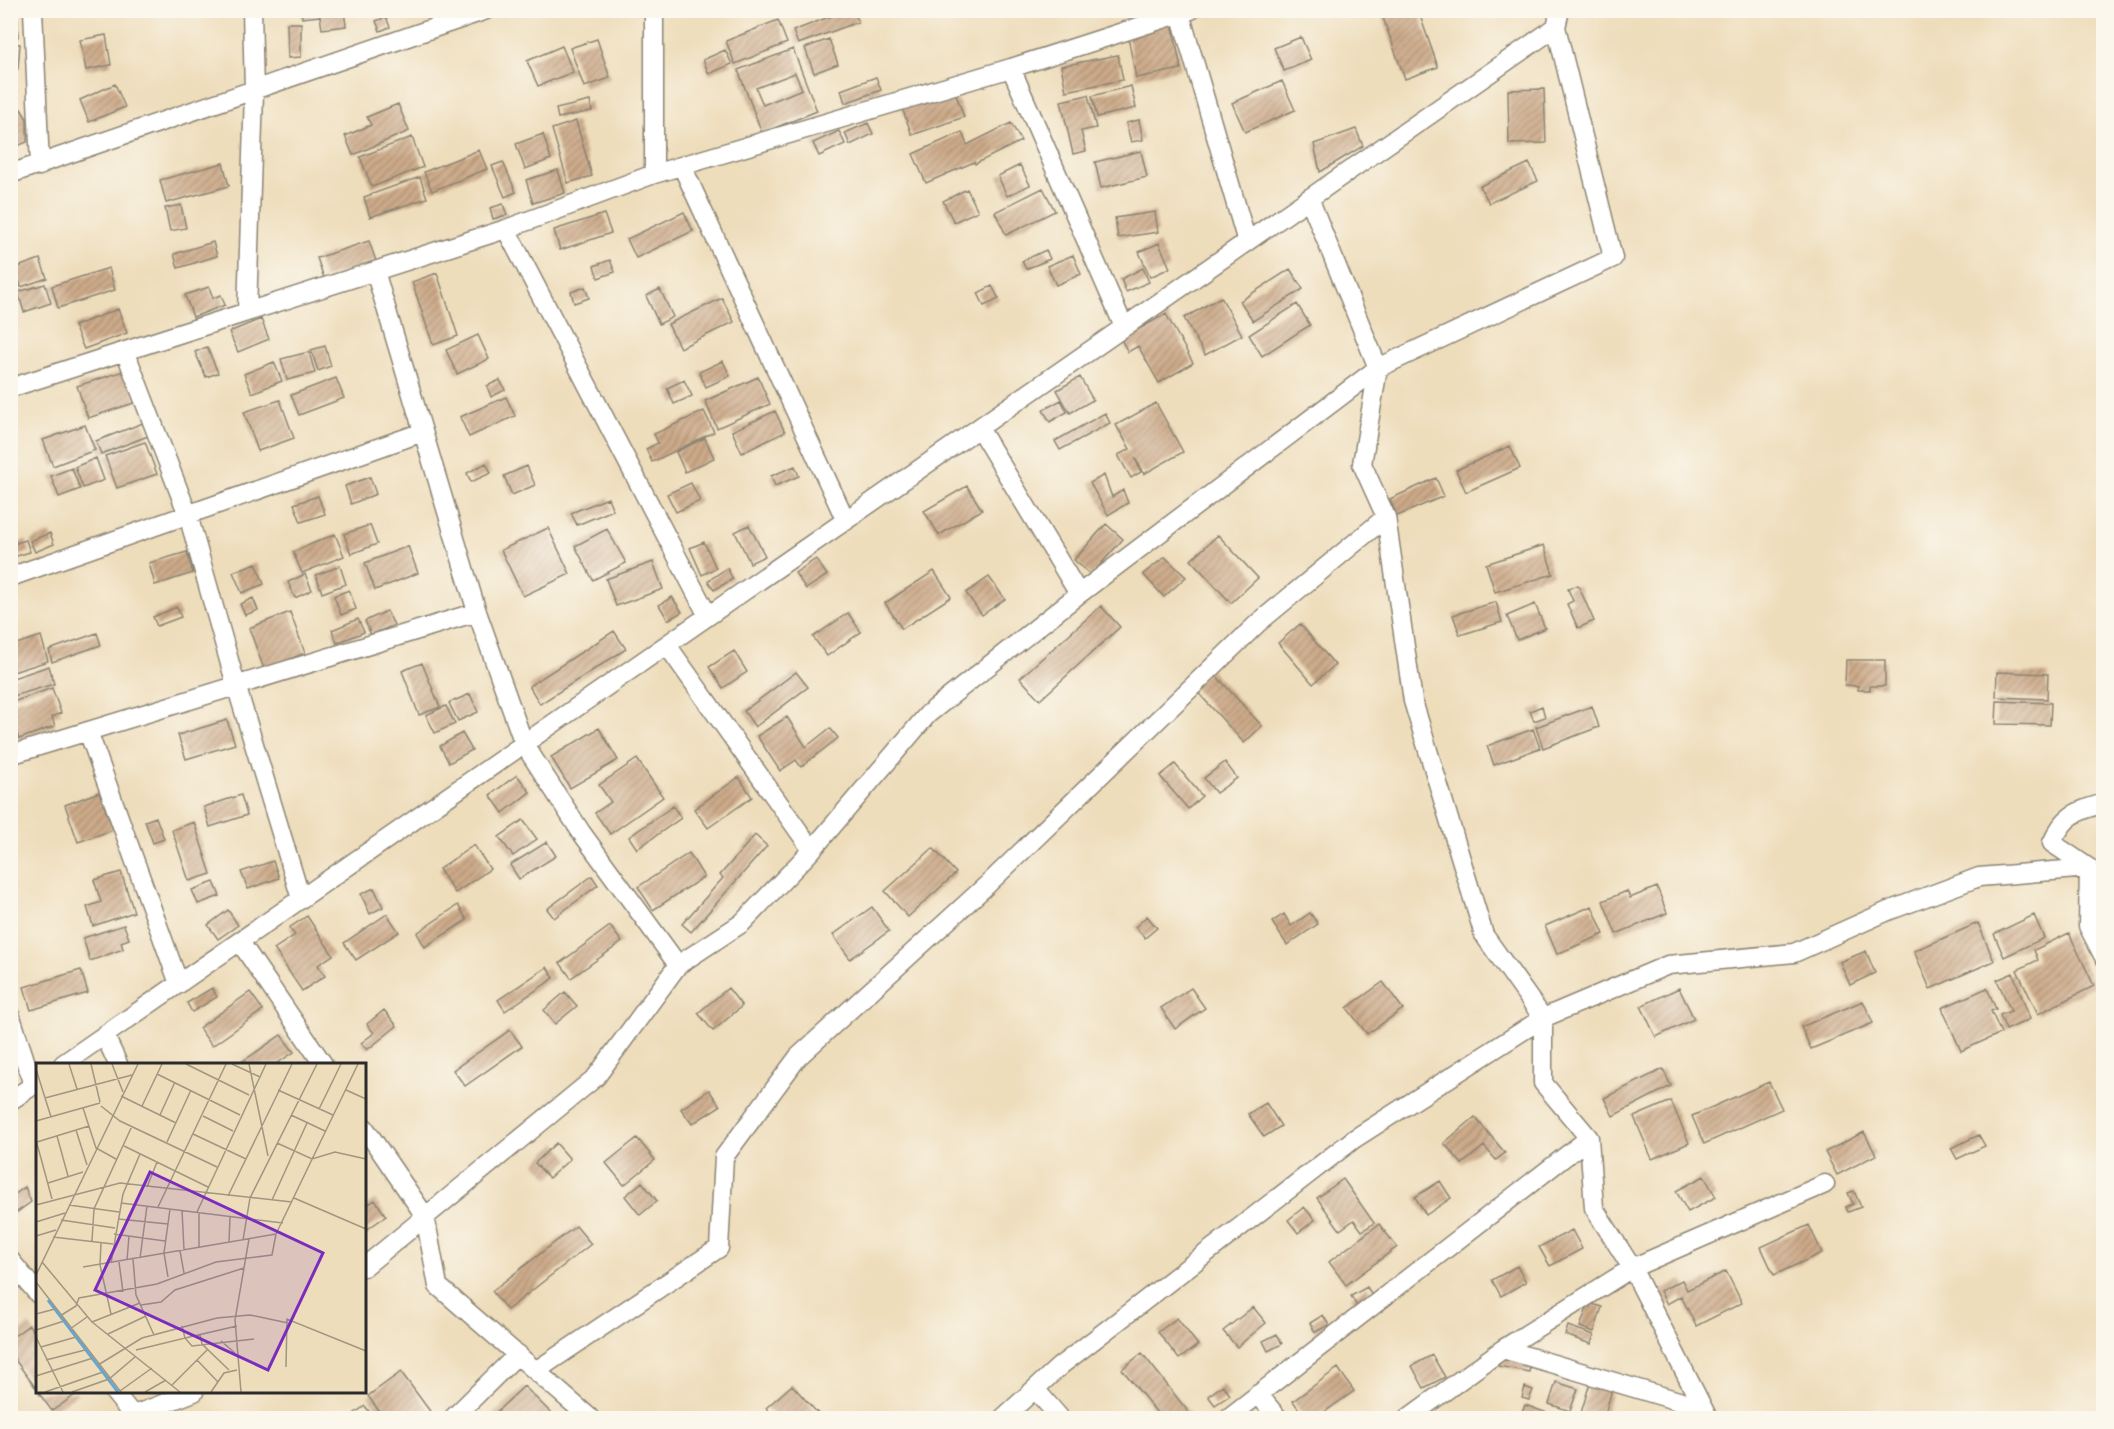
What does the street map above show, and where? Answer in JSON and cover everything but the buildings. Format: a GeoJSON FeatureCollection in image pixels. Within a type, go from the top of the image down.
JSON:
{"type":"FeatureCollection","features":[{"type":"Feature","properties":{"kind":"street"},"geometry":{"type":"LineString","coordinates":[[33,10],[40,166]]}},
{"type":"Feature","properties":{"kind":"street"},"geometry":{"type":"LineString","coordinates":[[247,312],[254,92],[252,10]]}},
{"type":"Feature","properties":{"kind":"street"},"geometry":{"type":"LineString","coordinates":[[10,174],[40,166],[486,10]]}},
{"type":"Feature","properties":{"kind":"street"},"geometry":{"type":"LineString","coordinates":[[654,10],[654,174]]}},
{"type":"Feature","properties":{"kind":"street"},"geometry":{"type":"LineString","coordinates":[[10,387],[506,229],[654,174],[1011,68],[1183,12],[1247,242]]}},
{"type":"Feature","properties":{"kind":"street"},"geometry":{"type":"LineString","coordinates":[[66,1063],[1247,242],[1558,19],[1613,258],[1378,368],[1079,594],[928,714],[812,850],[742,923],[678,965],[596,1077],[366,1265]]}},
{"type":"Feature","properties":{"kind":"street"},"geometry":{"type":"LineString","coordinates":[[1011,68],[1124,327]]}},
{"type":"Feature","properties":{"kind":"street"},"geometry":{"type":"LineString","coordinates":[[682,166],[846,521]]}},
{"type":"Feature","properties":{"kind":"street"},"geometry":{"type":"LineString","coordinates":[[1309,198],[1378,368],[1362,464],[1386,517],[1413,701],[1484,935],[1543,1018],[1543,1083],[1589,1138],[1594,1208],[1632,1268],[1705,1413]]}},
{"type":"Feature","properties":{"kind":"street"},"geometry":{"type":"LineString","coordinates":[[506,229],[708,616]]}},
{"type":"Feature","properties":{"kind":"street"},"geometry":{"type":"LineString","coordinates":[[375,271],[477,612],[524,744],[581,832],[678,965]]}},
{"type":"Feature","properties":{"kind":"street"},"geometry":{"type":"LineString","coordinates":[[125,351],[188,515],[236,685],[302,899]]}},
{"type":"Feature","properties":{"kind":"street"},"geometry":{"type":"LineString","coordinates":[[979,428],[1079,594]]}},
{"type":"Feature","properties":{"kind":"street"},"geometry":{"type":"LineString","coordinates":[[10,577],[423,432]]}},
{"type":"Feature","properties":{"kind":"street"},"geometry":{"type":"LineString","coordinates":[[537,1370],[719,1248],[724,1157],[798,1057],[988,884],[1258,623],[1386,517]]}},
{"type":"Feature","properties":{"kind":"street"},"geometry":{"type":"LineString","coordinates":[[10,754],[477,612]]}},
{"type":"Feature","properties":{"kind":"street"},"geometry":{"type":"LineString","coordinates":[[667,645],[812,850]]}},
{"type":"Feature","properties":{"kind":"street"},"geometry":{"type":"LineString","coordinates":[[88,731],[179,984]]}},
{"type":"Feature","properties":{"kind":"street"},"geometry":{"type":"LineString","coordinates":[[2089,868],[2052,843],[2060,823],[2079,810],[2103,803]]}},
{"type":"Feature","properties":{"kind":"street"},"geometry":{"type":"LineString","coordinates":[[1003,1419],[1060,1366],[1354,1139],[1543,1018],[1668,965],[1794,953],[1888,911],[1979,877],[2089,868]]}},
{"type":"Feature","properties":{"kind":"street"},"geometry":{"type":"LineString","coordinates":[[2089,868],[2088,926],[2103,957]]}},
{"type":"Feature","properties":{"kind":"street"},"geometry":{"type":"LineString","coordinates":[[240,942],[321,1063]]}},
{"type":"Feature","properties":{"kind":"street"},"geometry":{"type":"LineString","coordinates":[[10,1014],[35,1084],[10,1101]]}},
{"type":"Feature","properties":{"kind":"street"},"geometry":{"type":"LineString","coordinates":[[105,1036],[117,1063]]}},
{"type":"Feature","properties":{"kind":"street"},"geometry":{"type":"LineString","coordinates":[[366,1130],[425,1216],[438,1286],[537,1370],[590,1419]]}},
{"type":"Feature","properties":{"kind":"street"},"geometry":{"type":"LineString","coordinates":[[1228,1419],[1589,1138]]}},
{"type":"Feature","properties":{"kind":"street"},"geometry":{"type":"LineString","coordinates":[[1408,1419],[1503,1349],[1632,1268],[1825,1184]]}},
{"type":"Feature","properties":{"kind":"street"},"geometry":{"type":"LineString","coordinates":[[10,1260],[36,1292]]}},
{"type":"Feature","properties":{"kind":"street"},"geometry":{"type":"LineString","coordinates":[[1503,1349],[1705,1413]]}},
{"type":"Feature","properties":{"kind":"street"},"geometry":{"type":"LineString","coordinates":[[453,1419],[518,1354]]}},
{"type":"Feature","properties":{"kind":"street"},"geometry":{"type":"LineString","coordinates":[[1035,1389],[1060,1419]]}},
{"type":"Feature","properties":{"kind":"street"},"geometry":{"type":"LineString","coordinates":[[115,1393],[131,1417],[191,1393]]}},
{"type":"Feature","properties":{"kind":"street"},"geometry":{"type":"LineString","coordinates":[[1258,1394],[1278,1419]]}}]}
